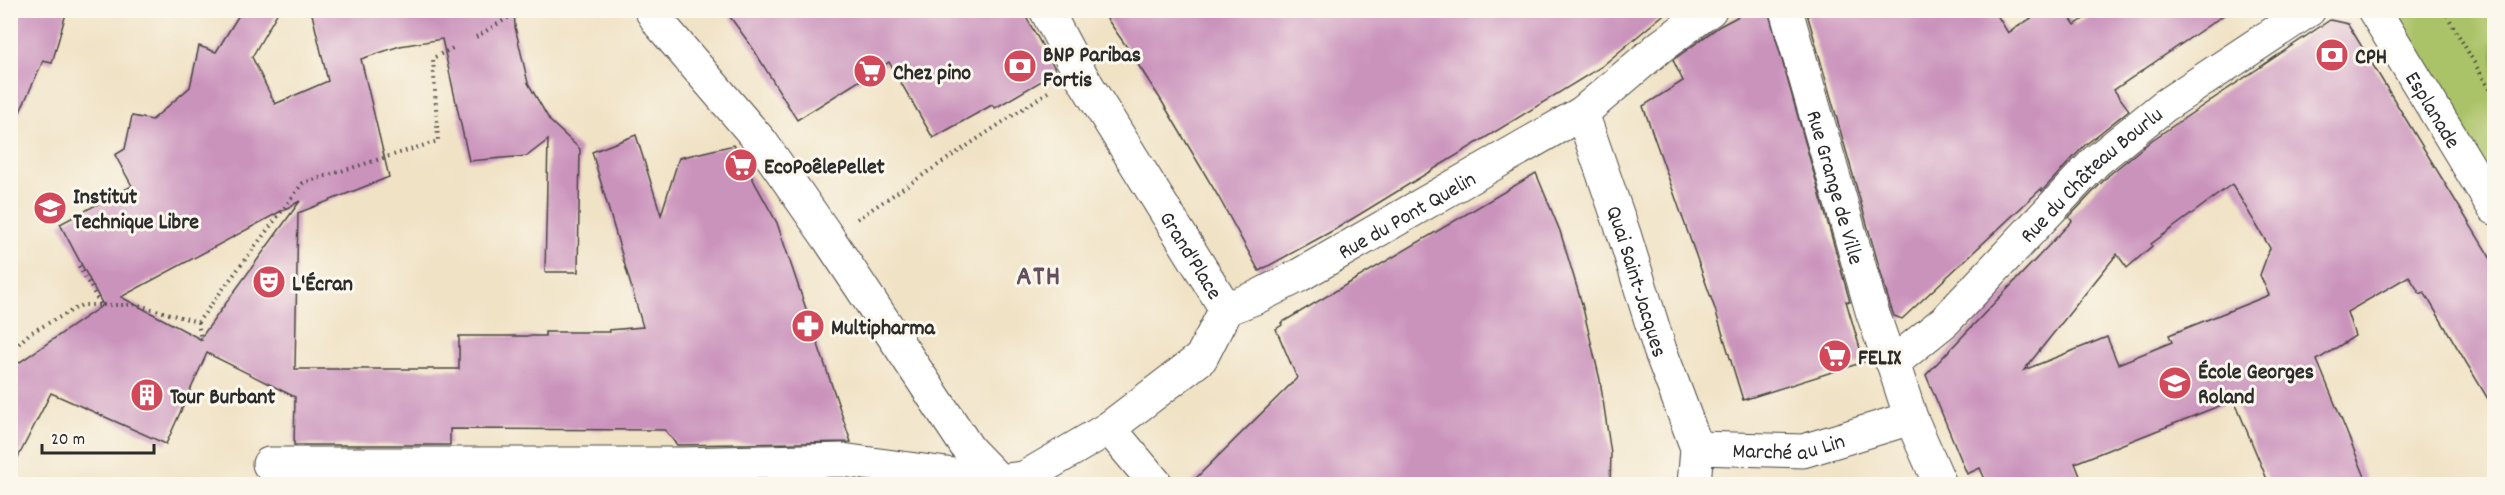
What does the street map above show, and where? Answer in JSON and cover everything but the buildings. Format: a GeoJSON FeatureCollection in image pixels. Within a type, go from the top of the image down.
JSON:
{"type":"FeatureCollection","features":[{"type":"Feature","properties":{"kind":"street"},"geometry":{"type":"LineString","coordinates":[[651,10],[660,24],[762,143],[829,239],[969,450],[999,483]]}},
{"type":"Feature","properties":{"kind":"street","name":"Grand'Place"},"geometry":{"type":"LineString","coordinates":[[268,464],[681,464],[842,460],[999,483],[1024,478],[1109,428],[1201,358],[1226,309],[1079,72],[1046,10]]}},
{"type":"Feature","properties":{"kind":"street","name":"Rue Grange de Ville"},"geometry":{"type":"LineString","coordinates":[[1786,10],[1872,311],[1887,354],[1893,363],[1911,418],[1940,484]]}},
{"type":"Feature","properties":{"kind":"street","name":"Rue du Château Bourlu"},"geometry":{"type":"LineString","coordinates":[[1893,363],[1945,321],[2096,161],[2164,106],[2309,10]]}},
{"type":"Feature","properties":{"kind":"street","name":"Esplanade"},"geometry":{"type":"LineString","coordinates":[[2374,10],[2494,208]]}},
{"type":"Feature","properties":{"kind":"street","name":"Rue du Pont Quelin"},"geometry":{"type":"LineString","coordinates":[[1226,309],[1257,297],[1298,276],[1582,113],[1700,13]]}},
{"type":"Feature","properties":{"kind":"street","name":"Quai Saint-Jacques"},"geometry":{"type":"LineString","coordinates":[[1582,113],[1624,234],[1660,350],[1697,448]]}},
{"type":"Feature","properties":{"kind":"street","name":"Marché au Lin"},"geometry":{"type":"LineString","coordinates":[[1694,484],[1697,448],[1803,451],[1911,418]]}},
{"type":"Feature","properties":{"kind":"street"},"geometry":{"type":"LineString","coordinates":[[1109,428],[1156,484]]}},
{"type":"Feature","properties":{"kind":"path"},"geometry":{"type":"LineString","coordinates":[[477,37],[521,10]]}},
{"type":"Feature","properties":{"kind":"path"},"geometry":{"type":"LineString","coordinates":[[2444,10],[2494,97]]}},
{"type":"Feature","properties":{"kind":"path"},"geometry":{"type":"LineString","coordinates":[[201,341],[198,322],[303,183],[438,141],[433,58],[455,47]]}},
{"type":"Feature","properties":{"kind":"path"},"geometry":{"type":"LineString","coordinates":[[829,239],[939,163],[1079,72]]}},
{"type":"Feature","properties":{"kind":"path"},"geometry":{"type":"LineString","coordinates":[[79,266],[100,305]]}},
{"type":"Feature","properties":{"kind":"path"},"geometry":{"type":"LineString","coordinates":[[10,352],[30,333],[82,305],[138,305],[198,322]]}},
{"type":"Feature","properties":{"kind":"green space"},"geometry":{"type":"Polygon","coordinates":[[[2374,11],[2494,11],[2494,208],[2374,11]]]}},
{"type":"Feature","properties":{"kind":"place","name":"CPH"},"geometry":{"type":"Point","coordinates":[2332,55]}},
{"type":"Feature","properties":{"kind":"place","name":"BNP Paribas Fortis"},"geometry":{"type":"Point","coordinates":[1020,66]}},
{"type":"Feature","properties":{"kind":"place","name":"Chez pino"},"geometry":{"type":"Point","coordinates":[870,71]}},
{"type":"Feature","properties":{"kind":"place","name":"EcoPoêlePellet"},"geometry":{"type":"Point","coordinates":[741,165]}},
{"type":"Feature","properties":{"kind":"place","name":"Institut Technique Libre"},"geometry":{"type":"Point","coordinates":[50,208]}},
{"type":"Feature","properties":{"kind":"place","name":"L'Écran"},"geometry":{"type":"Point","coordinates":[269,282]}},
{"type":"Feature","properties":{"kind":"place","name":"Multipharma"},"geometry":{"type":"Point","coordinates":[808,326]}},
{"type":"Feature","properties":{"kind":"place","name":"FELIX"},"geometry":{"type":"Point","coordinates":[1835,356]}},
{"type":"Feature","properties":{"kind":"place","name":"École Georges Roland"},"geometry":{"type":"Point","coordinates":[2175,383]}},
{"type":"Feature","properties":{"kind":"place","name":"Tour Burbant"},"geometry":{"type":"Point","coordinates":[147,395]}},
{"type":"Feature","properties":{"kind":"district","name":"ATH"},"geometry":{"type":"Point","coordinates":[1039,274]}}]}
